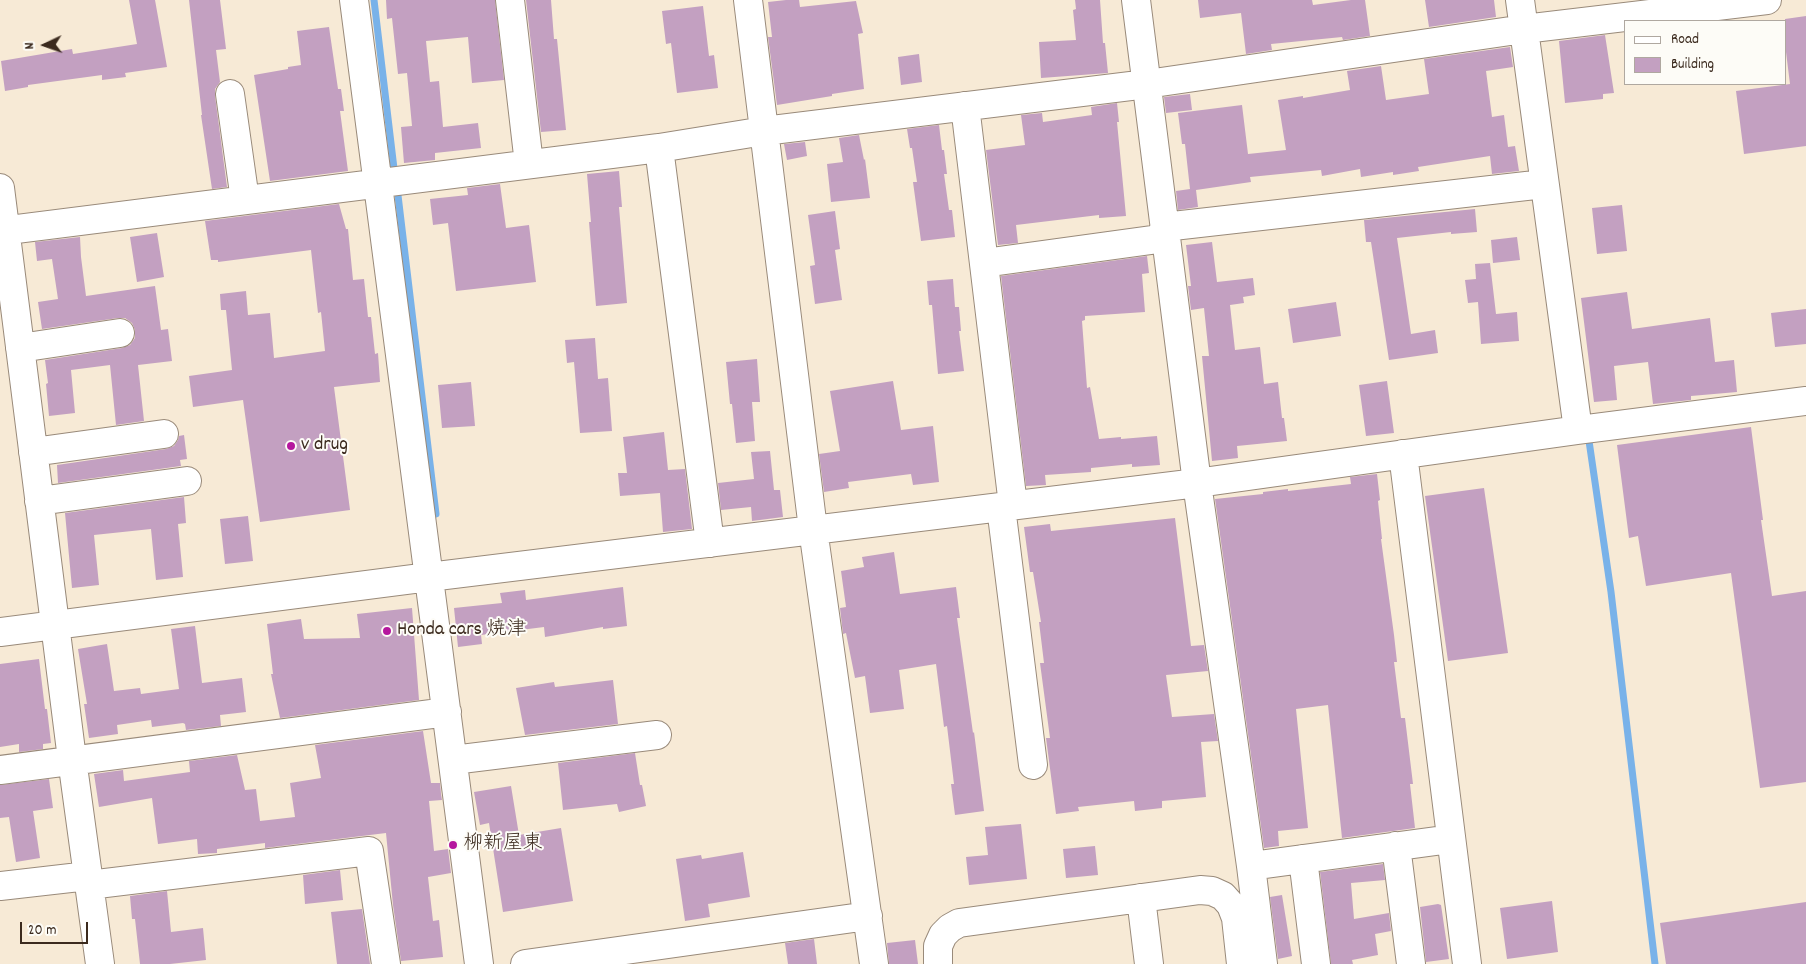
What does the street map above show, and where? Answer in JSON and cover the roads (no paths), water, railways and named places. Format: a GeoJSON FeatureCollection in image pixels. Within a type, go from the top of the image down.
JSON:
{"type":"FeatureCollection","features":[{"type":"Feature","properties":{"kind":"street"},"geometry":{"type":"LineString","coordinates":[[354,0],[479,964]]}},
{"type":"Feature","properties":{"kind":"street"},"geometry":{"type":"LineString","coordinates":[[510,0],[529,164]]}},
{"type":"Feature","properties":{"kind":"street"},"geometry":{"type":"LineString","coordinates":[[748,0],[813,529],[874,964]]}},
{"type":"Feature","properties":{"kind":"street"},"geometry":{"type":"LineString","coordinates":[[1136,0],[1197,483],[1263,964]]}},
{"type":"Feature","properties":{"kind":"street"},"geometry":{"type":"LineString","coordinates":[[1520,0],[1578,430]]}},
{"type":"Feature","properties":{"kind":"street"},"geometry":{"type":"LineString","coordinates":[[3,231],[659,148],[764,131],[1147,84],[1710,3],[1767,0]]}},
{"type":"Feature","properties":{"kind":"street"},"geometry":{"type":"LineString","coordinates":[[230,94],[245,200]]}},
{"type":"Feature","properties":{"kind":"street"},"geometry":{"type":"LineString","coordinates":[[965,106],[984,263],[1032,765]]}},
{"type":"Feature","properties":{"kind":"street"},"geometry":{"type":"LineString","coordinates":[[659,148],[710,543]]}},
{"type":"Feature","properties":{"kind":"street"},"geometry":{"type":"LineString","coordinates":[[984,263],[1165,232],[1544,184]]}},
{"type":"Feature","properties":{"kind":"street"},"geometry":{"type":"LineString","coordinates":[[0,188],[3,231],[20,348],[100,964]]}},
{"type":"Feature","properties":{"kind":"street"},"geometry":{"type":"LineString","coordinates":[[20,348],[120,333]]}},
{"type":"Feature","properties":{"kind":"street"},"geometry":{"type":"LineString","coordinates":[[0,632],[813,529],[1197,483],[1578,430],[1806,401]]}},
{"type":"Feature","properties":{"kind":"street"},"geometry":{"type":"LineString","coordinates":[[33,452],[164,434]]}},
{"type":"Feature","properties":{"kind":"street"},"geometry":{"type":"LineString","coordinates":[[1403,454],[1467,964]]}},
{"type":"Feature","properties":{"kind":"street"},"geometry":{"type":"LineString","coordinates":[[39,500],[187,480]]}},
{"type":"Feature","properties":{"kind":"street"},"geometry":{"type":"LineString","coordinates":[[0,770],[72,759],[447,712]]}},
{"type":"Feature","properties":{"kind":"street"},"geometry":{"type":"LineString","coordinates":[[453,760],[657,735]]}},
{"type":"Feature","properties":{"kind":"street"},"geometry":{"type":"LineString","coordinates":[[1251,866],[1451,839]]}},
{"type":"Feature","properties":{"kind":"street"},"geometry":{"type":"LineString","coordinates":[[1396,846],[1411,964]]}},
{"type":"Feature","properties":{"kind":"street"},"geometry":{"type":"LineString","coordinates":[[0,886],[89,880],[369,851],[386,964]]}},
{"type":"Feature","properties":{"kind":"street"},"geometry":{"type":"LineString","coordinates":[[1303,859],[1316,964]]}},
{"type":"Feature","properties":{"kind":"street"},"geometry":{"type":"LineString","coordinates":[[938,964],[938,946],[943,935],[959,923],[1200,890],[1212,891],[1223,896],[1231,906],[1236,918],[1241,964]]}},
{"type":"Feature","properties":{"kind":"street"},"geometry":{"type":"LineString","coordinates":[[1141,898],[1149,964]]}},
{"type":"Feature","properties":{"kind":"street"},"geometry":{"type":"LineString","coordinates":[[525,964],[868,916]]}},
{"type":"Feature","properties":{"kind":"waterway"},"geometry":{"type":"LineString","coordinates":[[374,0],[395,177]]}},
{"type":"Feature","properties":{"kind":"waterway"},"geometry":{"type":"LineString","coordinates":[[397,187],[436,514]]}},
{"type":"Feature","properties":{"kind":"waterway"},"geometry":{"type":"LineString","coordinates":[[1588,434],[1611,592],[1655,964]]}},
{"type":"Feature","properties":{"kind":"place","name":"v drug"},"geometry":{"type":"Point","coordinates":[291,446]}},
{"type":"Feature","properties":{"kind":"place","name":"Honda cars 焼津"},"geometry":{"type":"Point","coordinates":[387,631]}},
{"type":"Feature","properties":{"kind":"place","name":"柳新屋東"},"geometry":{"type":"Point","coordinates":[453,845]}}]}
